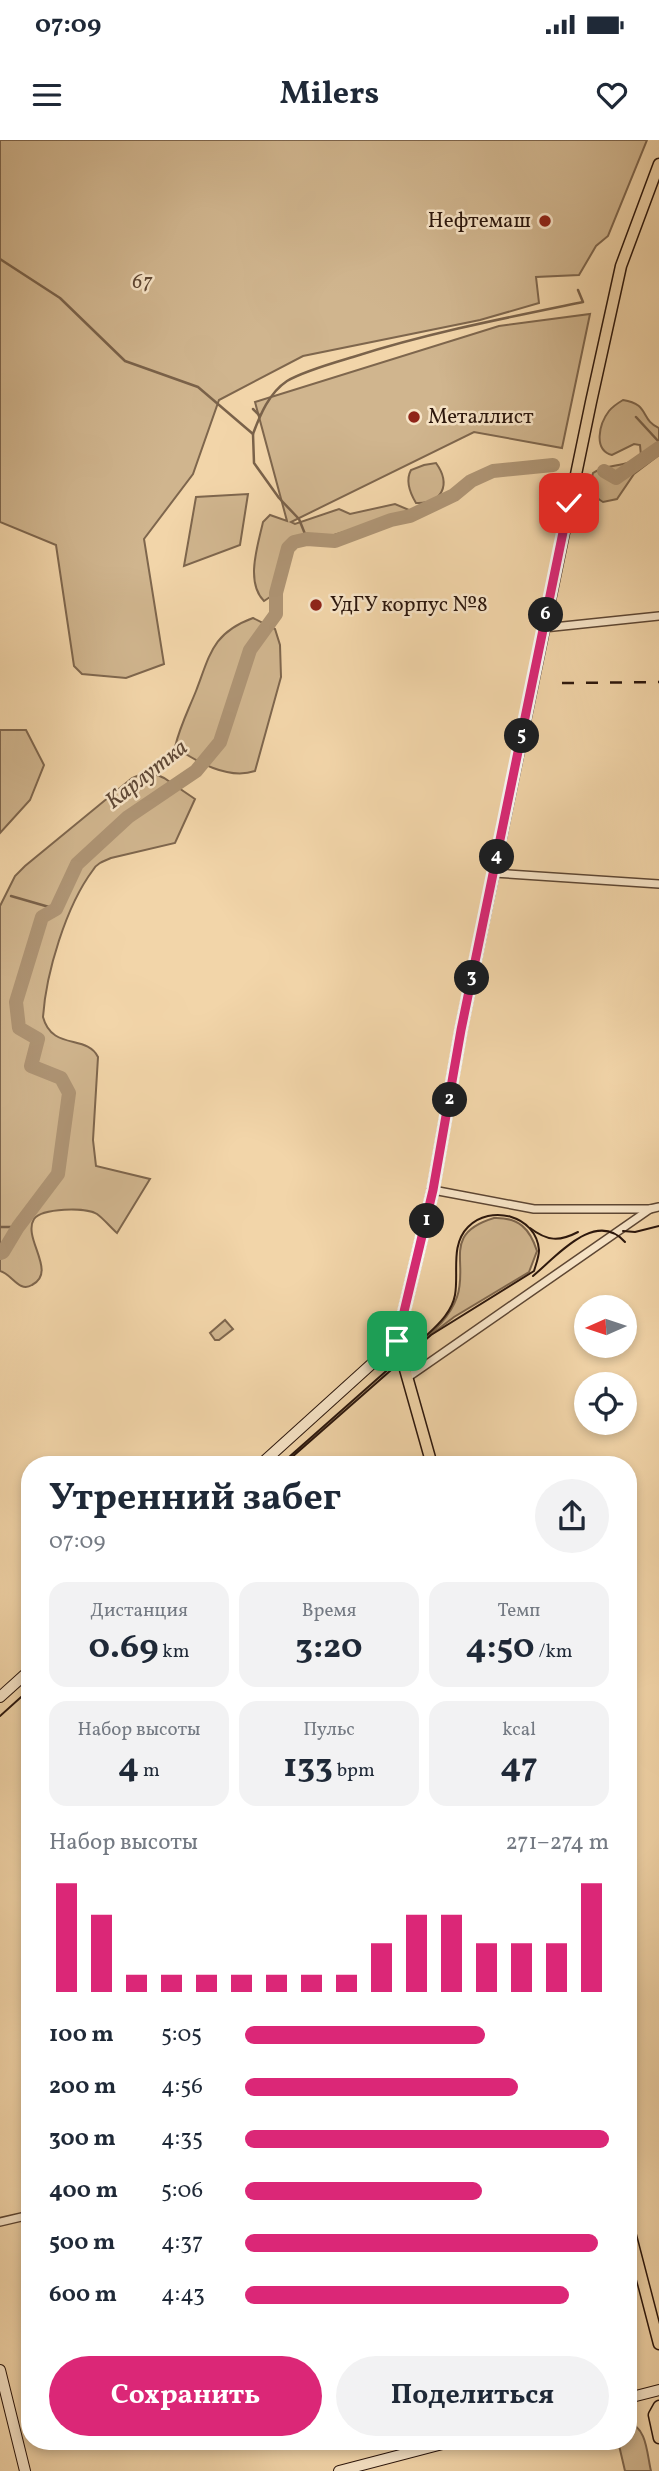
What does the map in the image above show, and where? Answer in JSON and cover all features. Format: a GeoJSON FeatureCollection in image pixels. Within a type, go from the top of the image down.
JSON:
{"type":"FeatureCollection","features":[{"type":"Feature","properties":{"kind":"main road"},"geometry":{"type":"LineString","coordinates":[[429,1456],[397,1341],[433,1190],[461,1030],[621,266],[659,164]]}},
{"type":"Feature","properties":{"kind":"main road"},"geometry":{"type":"LineString","coordinates":[[270,1456],[397,1341]]}},
{"type":"Feature","properties":{"kind":"main road"},"geometry":{"type":"LineString","coordinates":[[0,1697],[21,1679]]}},
{"type":"Feature","properties":{"kind":"main road"},"geometry":{"type":"LineString","coordinates":[[637,2260],[659,2344]]}},
{"type":"Feature","properties":{"kind":"main road"},"geometry":{"type":"LineString","coordinates":[[0,2370],[25,2471]]}},
{"type":"Feature","properties":{"kind":"main road"},"geometry":{"type":"LineString","coordinates":[[637,2396],[659,2390]]}},
{"type":"Feature","properties":{"kind":"main road"},"geometry":{"type":"LineString","coordinates":[[659,2406],[654,2415],[659,2438]]}},
{"type":"Feature","properties":{"kind":"main road"},"geometry":{"type":"LineString","coordinates":[[338,2471],[419,2450]]}},
{"type":"Feature","properties":{"kind":"street"},"geometry":{"type":"LineString","coordinates":[[544,628],[659,616]]}},
{"type":"Feature","properties":{"kind":"street"},"geometry":{"type":"LineString","coordinates":[[494,873],[659,884]]}},
{"type":"Feature","properties":{"kind":"street"},"geometry":{"type":"LineString","coordinates":[[433,1190],[534,1209],[659,1207]]}},
{"type":"Feature","properties":{"kind":"street"},"geometry":{"type":"LineString","coordinates":[[407,1378],[650,1209]]}},
{"type":"Feature","properties":{"kind":"street"},"geometry":{"type":"LineString","coordinates":[[0,2222],[21,2217]]}},
{"type":"Feature","properties":{"kind":"green space","name":"67"},"geometry":{"type":"Polygon","coordinates":[[[0,140],[647,140],[608,236],[596,246],[579,275],[536,277],[539,303],[480,320],[303,356],[219,400],[193,474],[144,539],[164,664],[126,678],[82,674],[74,666],[56,545],[0,522],[0,140]]]}},
{"type":"Feature","properties":{"kind":"green space","name":"Металлист"},"geometry":{"type":"Polygon","coordinates":[[[590,314],[562,448],[474,432],[291,522],[295,524],[339,509],[350,514],[395,504],[409,510],[334,535],[299,537],[284,546],[270,597],[264,601],[258,593],[254,574],[263,522],[270,515],[287,521],[255,402],[499,326],[590,314]]]}},
{"type":"Feature","properties":{"kind":"green space"},"geometry":{"type":"Polygon","coordinates":[[[623,400],[637,405],[649,421],[659,428],[659,455],[634,474],[617,499],[603,502],[592,490],[593,473],[641,456],[640,445],[634,444],[612,455],[602,448],[600,442],[605,416],[623,400]]]}},
{"type":"Feature","properties":{"kind":"green space"},"geometry":{"type":"Polygon","coordinates":[[[436,463],[443,478],[442,491],[433,500],[416,503],[409,487],[411,470],[436,463]]]}},
{"type":"Feature","properties":{"kind":"green space"},"geometry":{"type":"Polygon","coordinates":[[[248,494],[240,545],[184,566],[196,497],[248,494]]]}},
{"type":"Feature","properties":{"kind":"green space"},"geometry":{"type":"Polygon","coordinates":[[[253,618],[275,629],[280,645],[281,677],[255,771],[234,773],[203,764],[175,747],[214,647],[229,631],[253,618]]]}},
{"type":"Feature","properties":{"kind":"green space"},"geometry":{"type":"Polygon","coordinates":[[[0,730],[26,730],[44,765],[30,800],[0,833],[0,730]]]}},
{"type":"Feature","properties":{"kind":"green space"},"geometry":{"type":"Polygon","coordinates":[[[153,773],[195,799],[175,843],[101,862],[83,885],[59,940],[48,981],[43,1017],[47,1028],[54,1034],[61,1039],[86,1046],[98,1057],[93,1140],[96,1166],[150,1179],[117,1233],[97,1214],[84,1210],[55,1211],[34,1219],[32,1236],[42,1272],[32,1285],[23,1287],[0,1271],[0,906],[15,876],[25,866],[132,778],[153,773]]]}},
{"type":"Feature","properties":{"kind":"green space"},"geometry":{"type":"Polygon","coordinates":[[[494,1218],[517,1222],[531,1236],[537,1251],[529,1272],[454,1317],[420,1343],[446,1317],[457,1297],[462,1241],[468,1232],[494,1218]]]}},
{"type":"Feature","properties":{"kind":"green space"},"geometry":{"type":"Polygon","coordinates":[[[225,1320],[233,1329],[215,1340],[210,1333],[225,1320]]]}},
{"type":"Feature","properties":{"kind":"green space"},"geometry":{"type":"Polygon","coordinates":[[[637,2428],[643,2435],[651,2471],[625,2471],[620,2450],[637,2450],[637,2428]]]}},
{"type":"Feature","properties":{"kind":"waterway"},"geometry":{"type":"LineString","coordinates":[[0,259],[60,298],[125,361],[198,387],[253,434],[254,463],[279,498],[299,519],[307,539]]}},
{"type":"Feature","properties":{"kind":"waterway"},"geometry":{"type":"LineString","coordinates":[[253,434],[270,398],[287,381],[302,374],[467,326],[583,302],[578,290]]}},
{"type":"Feature","properties":{"kind":"waterway"},"geometry":{"type":"LineString","coordinates":[[253,409],[259,415]]}},
{"type":"Feature","properties":{"kind":"waterway"},"geometry":{"type":"LineString","coordinates":[[636,417],[659,442]]}},
{"type":"Feature","properties":{"kind":"waterway","name":"Карлутка"},"geometry":{"type":"LineString","coordinates":[[604,471],[616,478],[659,448]]}},
{"type":"Feature","properties":{"kind":"waterway","name":"Карлутка"},"geometry":{"type":"LineString","coordinates":[[0,1253],[58,1174],[69,1093],[61,1078],[31,1066],[38,1039],[19,1028],[16,1002],[42,917],[56,909],[77,864],[128,817],[196,771],[220,742],[250,650],[276,614],[276,593],[288,548],[294,542],[307,539],[335,541],[391,520],[410,516],[454,495],[471,481],[493,471],[553,465]]}},
{"type":"Feature","properties":{"kind":"waterway"},"geometry":{"type":"LineString","coordinates":[[11,896],[56,909]]}},
{"type":"Feature","properties":{"kind":"waterway"},"geometry":{"type":"LineString","coordinates":[[1,1227],[18,1227]]}},
{"type":"Feature","properties":{"kind":"tram line"},"geometry":{"type":"LineString","coordinates":[[290,1456],[445,1316],[455,1295],[459,1242],[468,1227],[477,1220],[499,1215],[521,1221],[530,1228],[539,1250],[534,1271],[431,1335],[293,1456]]}},
{"type":"Feature","properties":{"kind":"tram line"},"geometry":{"type":"LineString","coordinates":[[623,1231],[635,1232],[659,1226]]}},
{"type":"Feature","properties":{"kind":"tram line"},"geometry":{"type":"LineString","coordinates":[[530,1228],[553,1239],[578,1232]]}},
{"type":"Feature","properties":{"kind":"tram line"},"geometry":{"type":"LineString","coordinates":[[533,1276],[565,1248],[589,1233],[614,1233],[625,1242]]}},
{"type":"Feature","properties":{"kind":"tram line"},"geometry":{"type":"LineString","coordinates":[[0,1716],[21,1697]]}},
{"type":"Feature","properties":{"kind":"railway"},"geometry":{"type":"LineString","coordinates":[[562,683],[659,682]]}},
{"type":"Feature","properties":{"kind":"place","name":"Нефтемаш"},"geometry":{"type":"Point","coordinates":[545,221]}},
{"type":"Feature","properties":{"kind":"place","name":"Металлист"},"geometry":{"type":"Point","coordinates":[414,417]}},
{"type":"Feature","properties":{"kind":"place","name":"УдГУ корпус №8"},"geometry":{"type":"Point","coordinates":[316,605]}},
{"type":"Feature","properties":{"kind":"route"},"geometry":{"type":"LineString","coordinates":[[397,1341],[433,1190],[461,1030],[569,503]]}}]}
